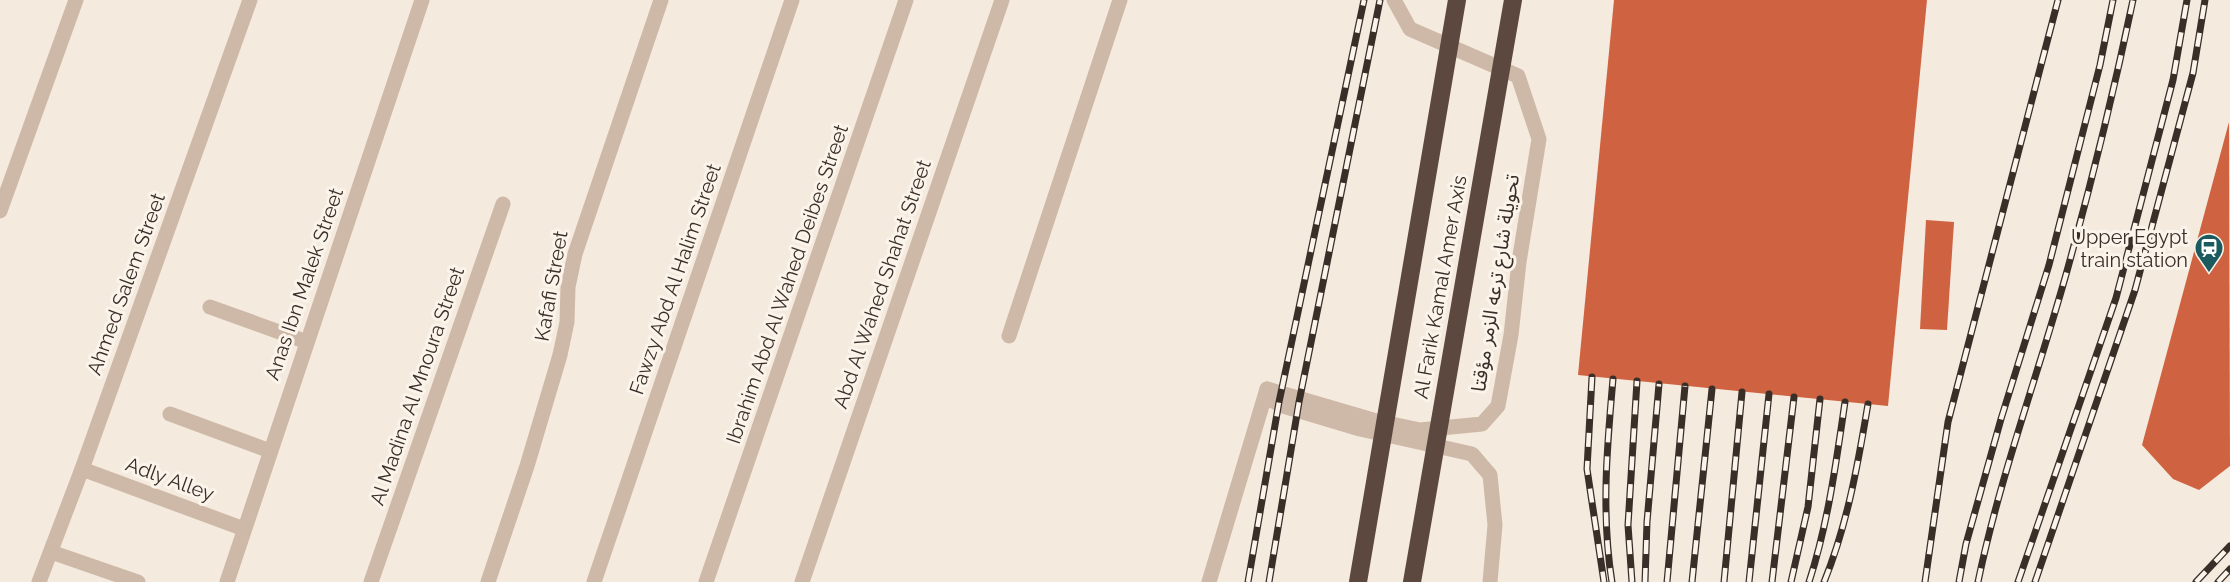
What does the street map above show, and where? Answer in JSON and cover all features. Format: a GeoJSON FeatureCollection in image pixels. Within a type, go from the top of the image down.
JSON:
{"type":"FeatureCollection","features":[{"type":"Feature","properties":{"kind":"highway","name":"Al Farik Kamal Amer Axis"},"geometry":{"type":"LineString","coordinates":[[1358,582],[1457,0]]}},
{"type":"Feature","properties":{"kind":"highway","name":"Al Farik Kamal Amer Axis"},"geometry":{"type":"LineString","coordinates":[[1412,582],[1513,0]]}},
{"type":"Feature","properties":{"kind":"street"},"geometry":{"type":"LineString","coordinates":[[0,211],[76,0]]}},
{"type":"Feature","properties":{"kind":"street","name":"Ahmed Salem Street"},"geometry":{"type":"LineString","coordinates":[[39,582],[82,469],[250,0]]}},
{"type":"Feature","properties":{"kind":"street","name":"Anas Ibn Malek Street"},"geometry":{"type":"LineString","coordinates":[[227,582],[422,0]]}},
{"type":"Feature","properties":{"kind":"street","name":"Kafafi Street"},"geometry":{"type":"LineString","coordinates":[[488,582],[527,466],[560,355],[567,322],[568,287],[578,244],[662,0]]}},
{"type":"Feature","properties":{"kind":"street","name":"Fawzy Abd Al Halim Street"},"geometry":{"type":"LineString","coordinates":[[595,577],[792,0]]}},
{"type":"Feature","properties":{"kind":"street","name":"Ibrahim Abd Al Wahed Deibes Street"},"geometry":{"type":"LineString","coordinates":[[706,582],[906,0]]}},
{"type":"Feature","properties":{"kind":"street","name":"Abd Al Wahed Shahat Street"},"geometry":{"type":"LineString","coordinates":[[802,582],[1002,0]]}},
{"type":"Feature","properties":{"kind":"street"},"geometry":{"type":"LineString","coordinates":[[1009,336],[1120,0]]}},
{"type":"Feature","properties":{"kind":"street","name":"تحويلة شارع ترعه الزمر مؤقتا"},"geometry":{"type":"LineString","coordinates":[[1267,389],[1373,420],[1420,429],[1482,424],[1498,406],[1511,335],[1539,139],[1518,76],[1410,28],[1394,0]]}},
{"type":"Feature","properties":{"kind":"street","name":"Al Madina Al Mnoura Street"},"geometry":{"type":"LineString","coordinates":[[371,582],[503,204]]}},
{"type":"Feature","properties":{"kind":"street"},"geometry":{"type":"LineString","coordinates":[[210,307],[307,342]]}},
{"type":"Feature","properties":{"kind":"street"},"geometry":{"type":"LineString","coordinates":[[1209,582],[1267,389]]}},
{"type":"Feature","properties":{"kind":"street"},"geometry":{"type":"LineString","coordinates":[[1267,389],[1273,401],[1283,406],[1360,429],[1472,454],[1490,475],[1495,525],[1490,582]]}},
{"type":"Feature","properties":{"kind":"street"},"geometry":{"type":"LineString","coordinates":[[170,414],[270,451]]}},
{"type":"Feature","properties":{"kind":"street","name":"Adly Alley"},"geometry":{"type":"LineString","coordinates":[[82,469],[244,529]]}},
{"type":"Feature","properties":{"kind":"street"},"geometry":{"type":"LineString","coordinates":[[51,552],[138,582]]}},
{"type":"Feature","properties":{"kind":"building"},"geometry":{"type":"Polygon","coordinates":[[[1614,0],[1927,0],[1888,406],[1578,375],[1614,0]]]}},
{"type":"Feature","properties":{"kind":"building","name":"Upper Egypt train station"},"geometry":{"type":"Polygon","coordinates":[[[2229,122],[2230,466],[2199,490],[2173,479],[2142,445],[2229,122]]]}},
{"type":"Feature","properties":{"kind":"building"},"geometry":{"type":"Polygon","coordinates":[[[1926,220],[1954,222],[1947,330],[1920,329],[1926,220]]]}},
{"type":"Feature","properties":{"kind":"railway"},"geometry":{"type":"LineString","coordinates":[[1248,582],[1279,402],[1364,0]]}},
{"type":"Feature","properties":{"kind":"railway"},"geometry":{"type":"LineString","coordinates":[[1269,582],[1299,402],[1380,0]]}},
{"type":"Feature","properties":{"kind":"railway"},"geometry":{"type":"LineString","coordinates":[[1925,582],[1948,422],[2058,0]]}},
{"type":"Feature","properties":{"kind":"railway"},"geometry":{"type":"LineString","coordinates":[[1959,582],[1966,544],[2001,419],[2049,265],[2100,65],[2113,0]]}},
{"type":"Feature","properties":{"kind":"railway"},"geometry":{"type":"LineString","coordinates":[[1978,582],[1997,503],[2056,310],[2094,170],[2133,0]]}},
{"type":"Feature","properties":{"kind":"railway"},"geometry":{"type":"LineString","coordinates":[[2018,582],[2116,298],[2173,80],[2187,0]]}},
{"type":"Feature","properties":{"kind":"railway"},"geometry":{"type":"LineString","coordinates":[[2035,582],[2135,290],[2193,73],[2205,0]]}},
{"type":"Feature","properties":{"kind":"railway"},"geometry":{"type":"LineString","coordinates":[[1592,377],[1587,469],[1604,582]]}},
{"type":"Feature","properties":{"kind":"railway"},"geometry":{"type":"LineString","coordinates":[[1612,582],[1606,506],[1607,455],[1613,379]]}},
{"type":"Feature","properties":{"kind":"railway"},"geometry":{"type":"LineString","coordinates":[[1632,582],[1628,525],[1637,381]]}},
{"type":"Feature","properties":{"kind":"railway"},"geometry":{"type":"LineString","coordinates":[[1645,582],[1647,522],[1659,384]]}},
{"type":"Feature","properties":{"kind":"railway"},"geometry":{"type":"LineString","coordinates":[[1667,582],[1685,386]]}},
{"type":"Feature","properties":{"kind":"railway"},"geometry":{"type":"LineString","coordinates":[[1692,582],[1712,389]]}},
{"type":"Feature","properties":{"kind":"railway"},"geometry":{"type":"LineString","coordinates":[[1724,582],[1742,392]]}},
{"type":"Feature","properties":{"kind":"railway"},"geometry":{"type":"LineString","coordinates":[[1749,582],[1769,394]]}},
{"type":"Feature","properties":{"kind":"railway"},"geometry":{"type":"LineString","coordinates":[[1772,582],[1794,397]]}},
{"type":"Feature","properties":{"kind":"railway"},"geometry":{"type":"LineString","coordinates":[[1791,582],[1808,507],[1820,399]]}},
{"type":"Feature","properties":{"kind":"railway"},"geometry":{"type":"LineString","coordinates":[[1809,582],[1826,516],[1845,402]]}},
{"type":"Feature","properties":{"kind":"railway"},"geometry":{"type":"LineString","coordinates":[[1824,582],[1845,517],[1856,472],[1868,404]]}},
{"type":"Feature","properties":{"kind":"railway"},"geometry":{"type":"LineString","coordinates":[[2196,582],[2230,546]]}},
{"type":"Feature","properties":{"kind":"railway"},"geometry":{"type":"LineString","coordinates":[[2218,582],[2230,569]]}},
{"type":"Feature","properties":{"kind":"place","name":"Upper Egypt train station"},"geometry":{"type":"Point","coordinates":[2209,274]}}]}
